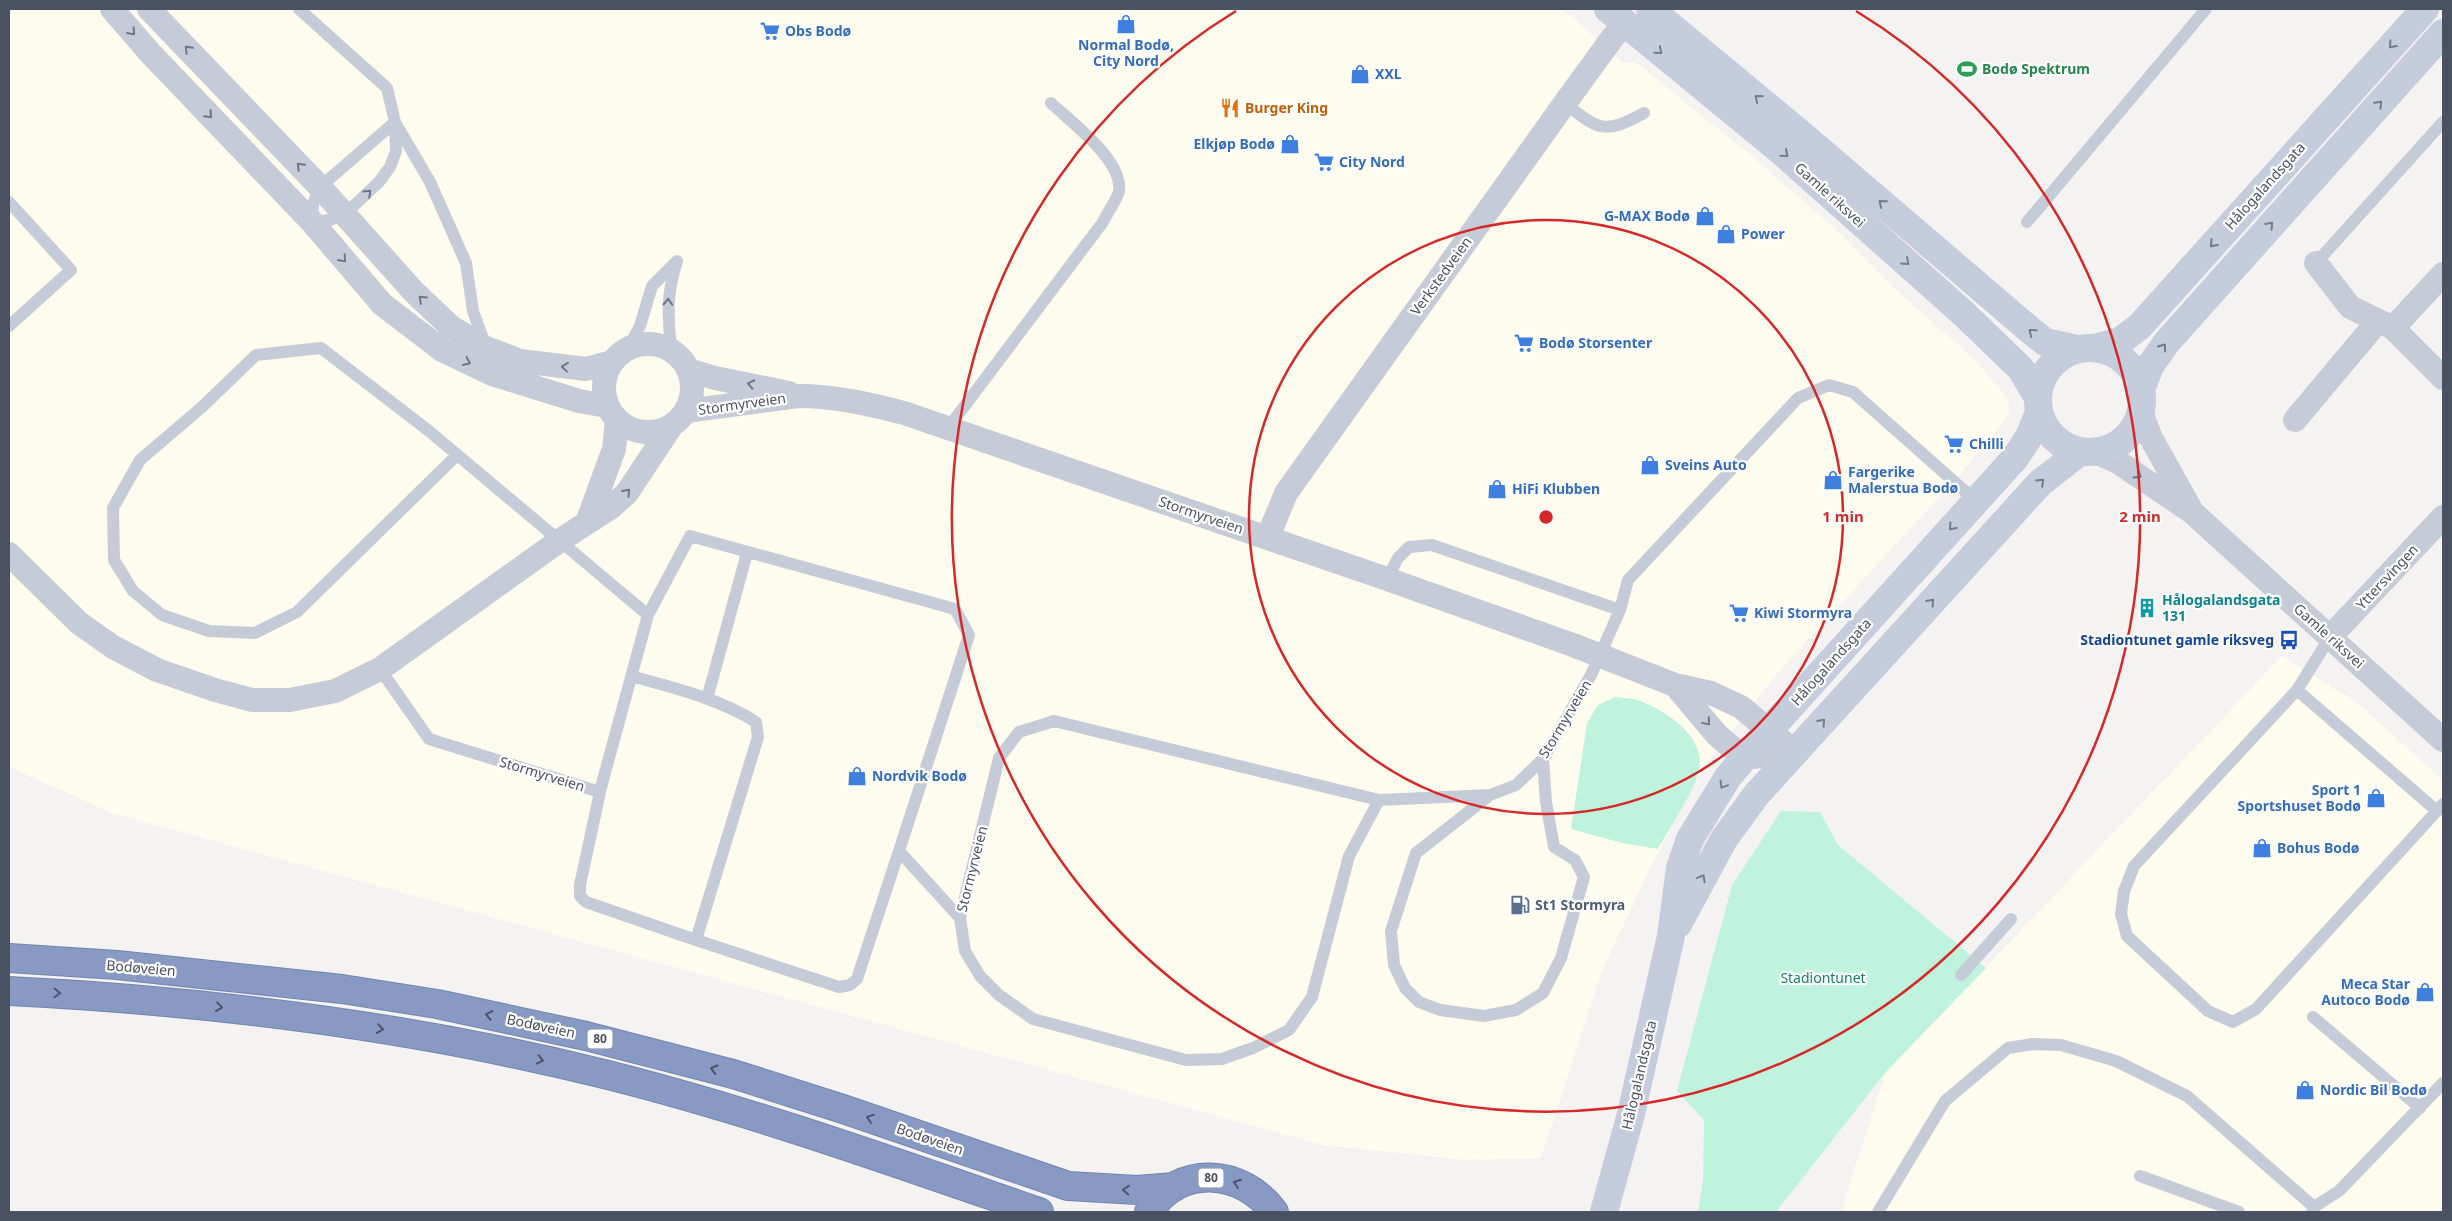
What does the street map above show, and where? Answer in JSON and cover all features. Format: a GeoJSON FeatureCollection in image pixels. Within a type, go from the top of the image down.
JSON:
{"type":"FeatureCollection","features":[{"type":"Feature","properties":{"kind":"highway","name":"Bodøveien"},"geometry":{"type":"LineString","coordinates":[[9,958],[117,965],[342,989],[437,1004],[586,1036],[733,1074],[843,1109],[1068,1186],[1136,1190],[1174,1187]]}},
{"type":"Feature","properties":{"kind":"highway"},"geometry":{"type":"LineString","coordinates":[[9,991],[103,996],[267,1012],[431,1037],[520,1055],[607,1075],[772,1122],[1039,1212]]}},
{"type":"Feature","properties":{"kind":"highway","name":"Bodøveien"},"geometry":{"type":"LineString","coordinates":[[1149,1212],[1174,1187],[1189,1180],[1205,1177],[1236,1182],[1251,1188],[1274,1212]]}},
{"type":"Feature","properties":{"kind":"street"},"geometry":{"type":"LineString","coordinates":[[112,9],[152,54],[312,222],[382,304],[442,350],[492,374],[612,413],[629,428],[644,432],[658,431],[679,418]]}},
{"type":"Feature","properties":{"kind":"street"},"geometry":{"type":"LineString","coordinates":[[9,554],[79,623],[113,647],[157,670],[215,690],[252,700],[290,700],[335,691],[380,669],[559,540],[588,520],[610,508],[627,492],[691,398],[692,384],[688,370],[681,359],[671,350],[649,344],[586,369],[520,361],[486,348],[451,327],[414,292],[320,187],[149,9]]}},
{"type":"Feature","properties":{"kind":"street","name":"Gamle riksvei"},"geometry":{"type":"LineString","coordinates":[[1650,9],[1801,134],[2045,342],[2086,348]]}},
{"type":"Feature","properties":{"kind":"street","name":"Hålogalandsgata"},"geometry":{"type":"LineString","coordinates":[[1606,1206],[1631,1114],[1671,936],[1680,868],[1690,839],[1728,777],[1769,729],[2015,458],[2030,437],[2046,371],[2065,354],[2120,341],[2139,327],[2425,9]]}},
{"type":"Feature","properties":{"kind":"street","name":"Gamle riksvei"},"geometry":{"type":"LineString","coordinates":[[1617,16],[1782,152],[1949,300],[2021,369],[2038,404]]}},
{"type":"Feature","properties":{"kind":"street","name":"Verkstedveien"},"geometry":{"type":"LineString","coordinates":[[1268,537],[1286,493],[1613,37],[1617,16]]}},
{"type":"Feature","properties":{"kind":"street","name":"Hålogalandsgata"},"geometry":{"type":"LineString","coordinates":[[1671,936],[1724,839],[1756,795],[2040,483],[2088,452],[2108,449],[2129,435],[2137,424],[2150,366],[2166,342],[2443,33]]}},
{"type":"Feature","properties":{"kind":"street"},"geometry":{"type":"LineString","coordinates":[[2316,263],[2350,307],[2386,325],[2443,378]]}},
{"type":"Feature","properties":{"kind":"street"},"geometry":{"type":"LineString","coordinates":[[2295,420],[2386,325],[2443,274]]}},
{"type":"Feature","properties":{"kind":"street"},"geometry":{"type":"LineString","coordinates":[[2086,348],[2108,351],[2130,366],[2141,401]]}},
{"type":"Feature","properties":{"kind":"street"},"geometry":{"type":"LineString","coordinates":[[588,520],[614,449],[612,413],[604,391],[605,375],[620,355]]}},
{"type":"Feature","properties":{"kind":"street","name":"Stormyrveien"},"geometry":{"type":"LineString","coordinates":[[688,370],[715,378],[798,396],[857,401],[948,428],[1268,537],[1675,685],[1711,693],[1741,707],[1795,752]]}},
{"type":"Feature","properties":{"kind":"street","name":"Stormyrveien"},"geometry":{"type":"LineString","coordinates":[[679,418],[798,396]]}},
{"type":"Feature","properties":{"kind":"street","name":"Gamle riksvei"},"geometry":{"type":"LineString","coordinates":[[2141,401],[2151,438],[2192,512]]}},
{"type":"Feature","properties":{"kind":"street"},"geometry":{"type":"LineString","coordinates":[[2038,404],[2043,423],[2058,442],[2088,452]]}},
{"type":"Feature","properties":{"kind":"street","name":"Gamle riksvei"},"geometry":{"type":"LineString","coordinates":[[2088,452],[2118,462],[2192,512],[2443,740]]}},
{"type":"Feature","properties":{"kind":"street","name":"Yttersvingen"},"geometry":{"type":"LineString","coordinates":[[2330,637],[2443,517]]}},
{"type":"Feature","properties":{"kind":"street","name":"Stormyrveien"},"geometry":{"type":"LineString","coordinates":[[1675,685],[1717,734],[1744,758]]}},
{"type":"Feature","properties":{"kind":"street"},"geometry":{"type":"LineString","coordinates":[[1744,758],[1795,752]]}},
{"type":"Feature","properties":{"kind":"lane"},"geometry":{"type":"LineString","coordinates":[[299,9],[387,88],[395,122],[396,151],[390,167],[379,182],[345,214],[330,220],[312,222],[313,204],[320,187],[395,122]]}},
{"type":"Feature","properties":{"kind":"lane"},"geometry":{"type":"LineString","coordinates":[[2027,222],[2206,9]]}},
{"type":"Feature","properties":{"kind":"lane"},"geometry":{"type":"LineString","coordinates":[[948,428],[1103,222],[1118,191],[1114,169],[1099,146],[1051,103]]}},
{"type":"Feature","properties":{"kind":"lane"},"geometry":{"type":"LineString","coordinates":[[1565,103],[1593,124],[1604,127],[1620,125],[1644,113]]}},
{"type":"Feature","properties":{"kind":"lane"},"geometry":{"type":"LineString","coordinates":[[395,122],[430,182],[466,263],[473,311],[486,348]]}},
{"type":"Feature","properties":{"kind":"lane"},"geometry":{"type":"LineString","coordinates":[[2316,263],[2443,122]]}},
{"type":"Feature","properties":{"kind":"lane"},"geometry":{"type":"LineString","coordinates":[[9,202],[71,270],[9,326]]}},
{"type":"Feature","properties":{"kind":"lane"},"geometry":{"type":"LineString","coordinates":[[620,355],[640,326],[652,286],[677,262],[669,286],[667,308],[671,350]]}},
{"type":"Feature","properties":{"kind":"lane"},"geometry":{"type":"LineString","coordinates":[[458,455],[297,612],[255,633],[209,631],[162,615],[134,591],[114,560],[113,508],[140,460],[202,407],[256,356],[321,348],[458,455],[648,615]]}},
{"type":"Feature","properties":{"kind":"lane"},"geometry":{"type":"LineString","coordinates":[[1598,656],[1620,610],[1628,580],[1798,398],[1829,385],[1853,392],[1976,501]]}},
{"type":"Feature","properties":{"kind":"lane"},"geometry":{"type":"LineString","coordinates":[[600,791],[648,615],[690,536],[955,609],[969,635],[856,978],[850,985],[839,987],[696,940],[758,737],[756,722],[741,712],[707,698],[632,676]]}},
{"type":"Feature","properties":{"kind":"lane"},"geometry":{"type":"LineString","coordinates":[[1387,579],[1398,558],[1409,547],[1432,545],[1620,610]]}},
{"type":"Feature","properties":{"kind":"lane"},"geometry":{"type":"LineString","coordinates":[[707,698],[747,553]]}},
{"type":"Feature","properties":{"kind":"lane"},"geometry":{"type":"LineString","coordinates":[[2297,690],[2440,808],[2256,1009],[2233,1022],[2208,1011],[2127,936],[2121,914],[2124,891],[2134,866],[2297,690],[2330,637]]}},
{"type":"Feature","properties":{"kind":"lane","name":"Stormyrveien"},"geometry":{"type":"LineString","coordinates":[[1379,800],[1349,856],[1312,997],[1289,1030],[1253,1048],[1222,1059],[1186,1060],[1033,1019],[998,995],[980,976],[965,951],[960,918],[999,758],[1019,732],[1054,721],[1379,800],[1490,795],[1516,785],[1543,759],[1582,691],[1598,656]]}},
{"type":"Feature","properties":{"kind":"lane","name":"Stormyrveien"},"geometry":{"type":"LineString","coordinates":[[380,669],[429,739],[600,791],[580,885],[580,896],[586,902],[696,940]]}},
{"type":"Feature","properties":{"kind":"lane"},"geometry":{"type":"LineString","coordinates":[[1490,795],[1416,853],[1391,931],[1394,965],[1405,988],[1419,1002],[1440,1010],[1484,1016],[1516,1010],[1543,993],[1561,958],[1584,878],[1575,860],[1554,847],[1546,802],[1543,759]]}},
{"type":"Feature","properties":{"kind":"lane"},"geometry":{"type":"LineString","coordinates":[[899,851],[960,918]]}},
{"type":"Feature","properties":{"kind":"lane"},"geometry":{"type":"LineString","coordinates":[[1961,975],[2011,919]]}},
{"type":"Feature","properties":{"kind":"lane"},"geometry":{"type":"LineString","coordinates":[[2313,1017],[2420,1108]]}},
{"type":"Feature","properties":{"kind":"lane"},"geometry":{"type":"LineString","coordinates":[[1878,1212],[1945,1101],[2008,1048],[2033,1044],[2061,1045],[2116,1061],[2187,1096],[2313,1210],[2339,1192],[2443,1083]]}},
{"type":"Feature","properties":{"kind":"lane"},"geometry":{"type":"LineString","coordinates":[[2140,1176],[2240,1212]]}},
{"type":"Feature","properties":{"kind":"shaded area"},"geometry":{"type":"Polygon","coordinates":[[[9,9],[1563,9],[1622,62],[1638,64],[1749,154],[1841,234],[1896,290],[1974,359],[2008,399],[2009,415],[1962,472],[1776,675],[1702,769],[1648,872],[1601,973],[1541,1158],[1467,1160],[1323,1145],[112,813],[9,767],[9,9]]]}},
{"type":"Feature","properties":{"kind":"shaded area"},"geometry":{"type":"Polygon","coordinates":[[[2282,656],[2359,704],[2443,781],[2443,1212],[1841,1212],[1885,1073],[2282,656]]]}},
{"type":"Feature","properties":{"kind":"green space"},"geometry":{"type":"Polygon","coordinates":[[[1615,697],[1638,700],[1661,711],[1683,728],[1697,749],[1700,761],[1695,782],[1686,802],[1658,849],[1622,843],[1571,829],[1587,723],[1598,705],[1615,697]]]}},
{"type":"Feature","properties":{"kind":"green space","name":"Stadiontunet"},"geometry":{"type":"Polygon","coordinates":[[[1781,811],[1820,812],[1838,845],[1986,968],[1885,1073],[1776,1212],[1698,1212],[1703,1181],[1704,1120],[1677,1091],[1732,885],[1781,811]]]}},
{"type":"Feature","properties":{"kind":"place","name":"Normal Bodø, City Nord"},"geometry":{"type":"Point","coordinates":[1126,24]}},
{"type":"Feature","properties":{"kind":"place","name":"Obs Bodø"},"geometry":{"type":"Point","coordinates":[770,31]}},
{"type":"Feature","properties":{"kind":"place","name":"Bodø Spektrum"},"geometry":{"type":"Point","coordinates":[1967,69]}},
{"type":"Feature","properties":{"kind":"place","name":"XXL"},"geometry":{"type":"Point","coordinates":[1360,74]}},
{"type":"Feature","properties":{"kind":"place","name":"Burger King"},"geometry":{"type":"Point","coordinates":[1230,108]}},
{"type":"Feature","properties":{"kind":"place","name":"Elkjøp Bodø"},"geometry":{"type":"Point","coordinates":[1290,144]}},
{"type":"Feature","properties":{"kind":"place","name":"City Nord"},"geometry":{"type":"Point","coordinates":[1324,162]}},
{"type":"Feature","properties":{"kind":"place","name":"G-MAX Bodø"},"geometry":{"type":"Point","coordinates":[1705,216]}},
{"type":"Feature","properties":{"kind":"place","name":"Power"},"geometry":{"type":"Point","coordinates":[1726,234]}},
{"type":"Feature","properties":{"kind":"place","name":"Bodø Storsenter"},"geometry":{"type":"Point","coordinates":[1524,343]}},
{"type":"Feature","properties":{"kind":"place","name":"Chilli"},"geometry":{"type":"Point","coordinates":[1954,444]}},
{"type":"Feature","properties":{"kind":"place","name":"Sveins Auto"},"geometry":{"type":"Point","coordinates":[1650,465]}},
{"type":"Feature","properties":{"kind":"place","name":"Fargerike Malerstua Bodø"},"geometry":{"type":"Point","coordinates":[1833,480]}},
{"type":"Feature","properties":{"kind":"place","name":"HiFi Klubben"},"geometry":{"type":"Point","coordinates":[1497,489]}},
{"type":"Feature","properties":{"kind":"place","name":"Hålogalandsgata 131"},"geometry":{"type":"Point","coordinates":[2147,608]}},
{"type":"Feature","properties":{"kind":"place","name":"Kiwi Stormyra"},"geometry":{"type":"Point","coordinates":[1739,613]}},
{"type":"Feature","properties":{"kind":"place","name":"Stadiontunet gamle riksveg"},"geometry":{"type":"Point","coordinates":[2289,640]}},
{"type":"Feature","properties":{"kind":"place","name":"Nordvik Bodø"},"geometry":{"type":"Point","coordinates":[857,776]}},
{"type":"Feature","properties":{"kind":"place","name":"Sport 1 Sportshuset Bodø"},"geometry":{"type":"Point","coordinates":[2376,798]}},
{"type":"Feature","properties":{"kind":"place","name":"Bohus Bodø"},"geometry":{"type":"Point","coordinates":[2262,848]}},
{"type":"Feature","properties":{"kind":"place","name":"St1 Stormyra"},"geometry":{"type":"Point","coordinates":[1520,905]}},
{"type":"Feature","properties":{"kind":"place","name":"Meca Star Autoco Bodø"},"geometry":{"type":"Point","coordinates":[2425,992]}},
{"type":"Feature","properties":{"kind":"place","name":"Nordic Bil Bodø"},"geometry":{"type":"Point","coordinates":[2305,1090]}}]}
